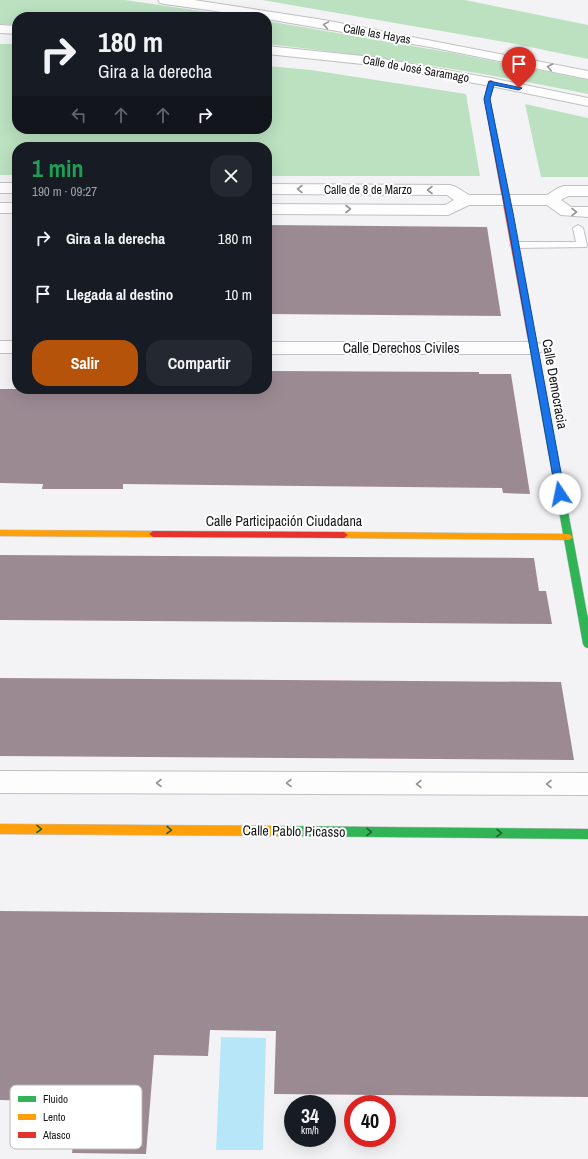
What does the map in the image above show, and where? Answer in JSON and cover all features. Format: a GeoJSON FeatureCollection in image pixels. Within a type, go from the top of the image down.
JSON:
{"type":"FeatureCollection","features":[{"type":"Feature","properties":{"kind":"street","name":"Calle las Hayas"},"geometry":{"type":"LineString","coordinates":[[165,0],[248,12]]}},
{"type":"Feature","properties":{"kind":"street","name":"Calle las Hayas"},"geometry":{"type":"LineString","coordinates":[[272,16],[455,47],[588,75]]}},
{"type":"Feature","properties":{"kind":"street"},"geometry":{"type":"LineString","coordinates":[[0,29],[12,30]]}},
{"type":"Feature","properties":{"kind":"street","name":"Calle de José Saramago"},"geometry":{"type":"LineString","coordinates":[[272,51],[372,61],[491,82],[588,102]]}},
{"type":"Feature","properties":{"kind":"street","name":"Calle Democracia"},"geometry":{"type":"LineString","coordinates":[[491,82],[487,99],[507,200],[588,644]]}},
{"type":"Feature","properties":{"kind":"street"},"geometry":{"type":"LineString","coordinates":[[0,188],[12,188]]}},
{"type":"Feature","properties":{"kind":"street","name":"Calle de 8 de Marzo"},"geometry":{"type":"LineString","coordinates":[[272,189],[450,190],[466,200]]}},
{"type":"Feature","properties":{"kind":"street"},"geometry":{"type":"LineString","coordinates":[[588,191],[564,190],[551,200],[567,212],[588,212]]}},
{"type":"Feature","properties":{"kind":"street","name":"Calle de 8 de Marzo"},"geometry":{"type":"LineString","coordinates":[[272,209],[448,210],[466,200],[551,200]]}},
{"type":"Feature","properties":{"kind":"street"},"geometry":{"type":"LineString","coordinates":[[0,208],[12,208]]}},
{"type":"Feature","properties":{"kind":"street"},"geometry":{"type":"LineString","coordinates":[[0,347],[12,347]]}},
{"type":"Feature","properties":{"kind":"street","name":"Calle Derechos Civiles"},"geometry":{"type":"LineString","coordinates":[[272,348],[534,348]]}},
{"type":"Feature","properties":{"kind":"street","name":"Calle Participación Ciudadana"},"geometry":{"type":"LineString","coordinates":[[0,533],[569,537]]}},
{"type":"Feature","properties":{"kind":"street"},"geometry":{"type":"LineString","coordinates":[[0,782],[588,784]]}},
{"type":"Feature","properties":{"kind":"street","name":"Calle Pablo Picasso"},"geometry":{"type":"LineString","coordinates":[[0,829],[588,834]]}},
{"type":"Feature","properties":{"kind":"lane"},"geometry":{"type":"LineString","coordinates":[[515,245],[582,245],[578,228]]}},
{"type":"Feature","properties":{"kind":"green space"},"geometry":{"type":"Polygon","coordinates":[[[0,0],[125,0],[208,12],[12,12],[12,25],[0,24],[0,0]]]}},
{"type":"Feature","properties":{"kind":"green space"},"geometry":{"type":"Polygon","coordinates":[[[262,0],[465,0],[588,25],[588,59],[505,42],[262,0]]]}},
{"type":"Feature","properties":{"kind":"green space"},"geometry":{"type":"Polygon","coordinates":[[[272,22],[453,53],[588,80],[588,94],[428,65],[272,45],[272,22]]]}},
{"type":"Feature","properties":{"kind":"green space"},"geometry":{"type":"Polygon","coordinates":[[[0,44],[12,44],[12,134],[272,134],[272,66],[311,70],[466,94],[480,176],[272,176],[272,142],[12,142],[12,175],[0,175],[0,44]]]}},
{"type":"Feature","properties":{"kind":"green space"},"geometry":{"type":"Polygon","coordinates":[[[525,104],[588,118],[588,177],[541,177],[525,104]]]}},
{"type":"Feature","properties":{"kind":"water"},"geometry":{"type":"Polygon","coordinates":[[[221,1037],[266,1038],[263,1150],[216,1150],[221,1037]]]}},
{"type":"Feature","properties":{"kind":"building"},"geometry":{"type":"Polygon","coordinates":[[[272,225],[487,227],[501,316],[272,314],[272,225]]]}},
{"type":"Feature","properties":{"kind":"building"},"geometry":{"type":"Polygon","coordinates":[[[272,371],[479,372],[479,374],[511,374],[530,494],[503,493],[502,488],[123,484],[123,489],[42,489],[43,484],[0,483],[0,389],[12,389],[12,394],[272,394],[272,371]]]}},
{"type":"Feature","properties":{"kind":"building"},"geometry":{"type":"Polygon","coordinates":[[[0,555],[534,558],[539,591],[546,591],[552,624],[0,620],[0,555]]]}},
{"type":"Feature","properties":{"kind":"building"},"geometry":{"type":"Polygon","coordinates":[[[0,678],[561,682],[574,760],[0,756],[0,678]]]}},
{"type":"Feature","properties":{"kind":"building"},"geometry":{"type":"Polygon","coordinates":[[[0,911],[588,916],[588,1097],[274,1094],[276,1031],[210,1030],[208,1056],[154,1055],[146,1154],[72,1153],[72,1149],[142,1149],[142,1085],[10,1085],[10,1100],[0,1100],[0,911]]]}},
{"type":"Feature","properties":{"kind":"traffic: fast"},"geometry":{"type":"LineString","coordinates":[[531,334],[588,644]]}},
{"type":"Feature","properties":{"kind":"traffic: fast"},"geometry":{"type":"LineString","coordinates":[[277,831],[588,834]]}},
{"type":"Feature","properties":{"kind":"traffic: slow"},"geometry":{"type":"LineString","coordinates":[[0,533],[153,534]]}},
{"type":"Feature","properties":{"kind":"traffic: slow"},"geometry":{"type":"LineString","coordinates":[[344,535],[569,537]]}},
{"type":"Feature","properties":{"kind":"traffic: slow"},"geometry":{"type":"LineString","coordinates":[[0,829],[277,831]]}},
{"type":"Feature","properties":{"kind":"traffic: jam"},"geometry":{"type":"LineString","coordinates":[[491,82],[487,99],[531,334]]}},
{"type":"Feature","properties":{"kind":"traffic: jam"},"geometry":{"type":"LineString","coordinates":[[153,534],[344,535]]}},
{"type":"Feature","properties":{"kind":"route"},"geometry":{"type":"LineString","coordinates":[[519,88],[491,82],[487,99],[560,494]]}}]}
